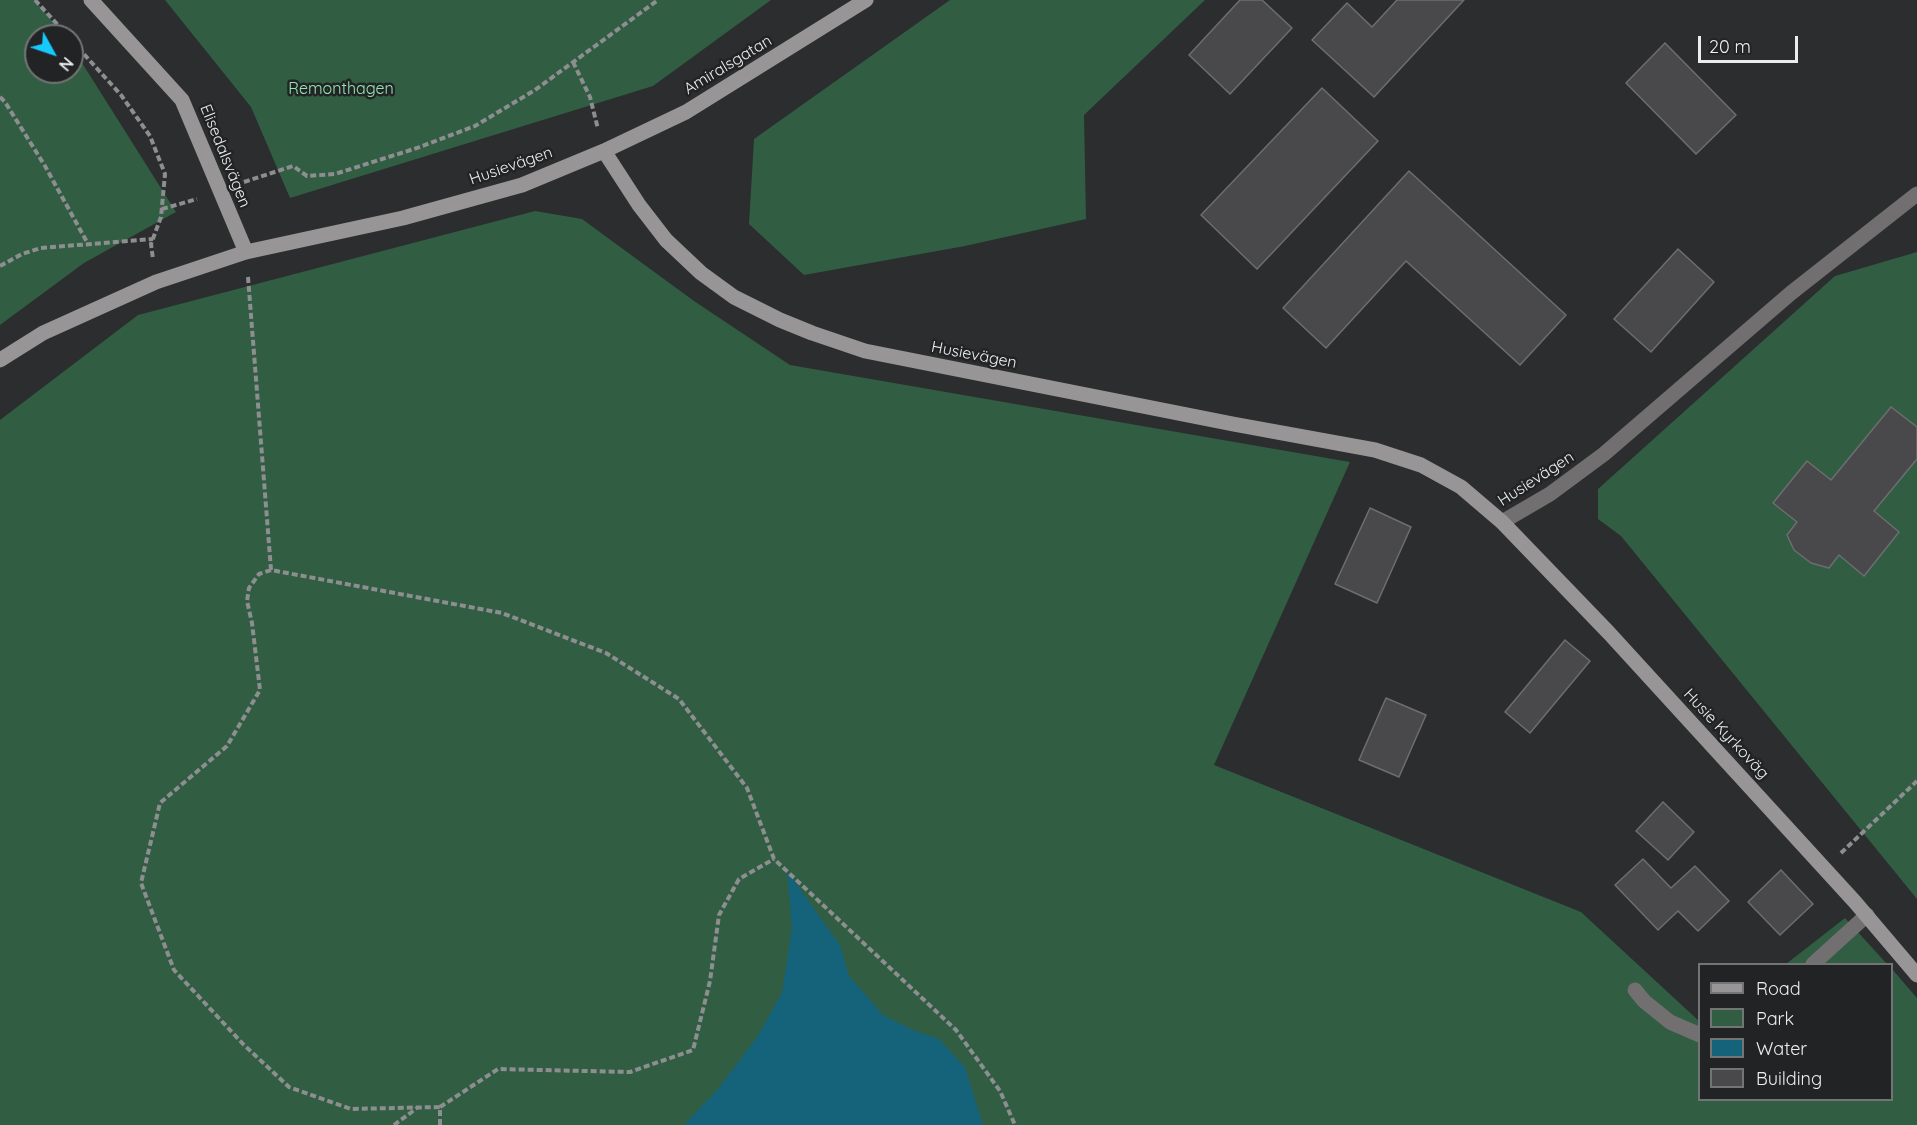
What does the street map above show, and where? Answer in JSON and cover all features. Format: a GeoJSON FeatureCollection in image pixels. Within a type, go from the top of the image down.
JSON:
{"type":"FeatureCollection","features":[{"type":"Feature","properties":{"kind":"street","name":"Elisedalsvägen"},"geometry":{"type":"LineString","coordinates":[[91,0],[182,100],[246,252]]}},
{"type":"Feature","properties":{"kind":"street","name":"Amiralsgatan"},"geometry":{"type":"LineString","coordinates":[[604,151],[686,112],[866,0]]}},
{"type":"Feature","properties":{"kind":"street","name":"Husievägen"},"geometry":{"type":"LineString","coordinates":[[0,360],[43,333],[156,282],[246,252],[403,218],[522,185],[604,151],[639,205],[666,240],[701,273],[735,297],[790,325],[865,351],[1376,450],[1421,465],[1461,487],[1502,522],[1550,494],[1604,454],[1791,293],[1917,194]]}},
{"type":"Feature","properties":{"kind":"street","name":"Husie Kyrkoväg"},"geometry":{"type":"LineString","coordinates":[[1502,522],[1609,633],[1867,915],[1917,975]]}},
{"type":"Feature","properties":{"kind":"street"},"geometry":{"type":"LineString","coordinates":[[1814,963],[1867,915]]}},
{"type":"Feature","properties":{"kind":"street"},"geometry":{"type":"LineString","coordinates":[[1635,990],[1644,1001],[1670,1022],[1698,1034]]}},
{"type":"Feature","properties":{"kind":"path"},"geometry":{"type":"LineString","coordinates":[[35,0],[57,24]]}},
{"type":"Feature","properties":{"kind":"path"},"geometry":{"type":"LineString","coordinates":[[162,209],[181,205],[261,175],[293,166],[306,176],[335,174],[417,148],[475,126],[535,90],[658,0]]}},
{"type":"Feature","properties":{"kind":"path"},"geometry":{"type":"LineString","coordinates":[[84,53],[121,95],[150,136],[165,174],[162,209],[151,244],[156,282]]}},
{"type":"Feature","properties":{"kind":"path"},"geometry":{"type":"LineString","coordinates":[[573,62],[590,97],[604,151]]}},
{"type":"Feature","properties":{"kind":"path"},"geometry":{"type":"LineString","coordinates":[[0,97],[45,166],[88,244]]}},
{"type":"Feature","properties":{"kind":"path"},"geometry":{"type":"LineString","coordinates":[[0,266],[41,248],[153,238]]}},
{"type":"Feature","properties":{"kind":"path"},"geometry":{"type":"LineString","coordinates":[[246,252],[271,570]]}},
{"type":"Feature","properties":{"kind":"path"},"geometry":{"type":"LineString","coordinates":[[774,859],[739,879],[718,915],[710,981],[693,1050],[630,1072],[498,1070],[440,1107],[417,1108],[351,1109],[289,1088],[243,1044],[174,970],[141,883],[160,803],[227,746],[260,690],[247,601],[249,588],[259,574],[271,570],[502,613],[606,653],[680,699],[747,788],[774,859],[956,1030],[1000,1091],[1015,1125]]}},
{"type":"Feature","properties":{"kind":"path"},"geometry":{"type":"LineString","coordinates":[[1824,868],[1917,781]]}},
{"type":"Feature","properties":{"kind":"path"},"geometry":{"type":"LineString","coordinates":[[440,1107],[440,1125]]}},
{"type":"Feature","properties":{"kind":"path"},"geometry":{"type":"LineString","coordinates":[[394,1125],[417,1108]]}},
{"type":"Feature","properties":{"kind":"green space"},"geometry":{"type":"Polygon","coordinates":[[[0,0],[35,0],[54,24],[24,24],[24,84],[84,84],[84,66],[176,212],[84,263],[0,325],[0,0]]]}},
{"type":"Feature","properties":{"kind":"green space","name":"Remonthagen"},"geometry":{"type":"Polygon","coordinates":[[[165,0],[771,0],[653,86],[290,198],[251,107],[165,0]]]}},
{"type":"Feature","properties":{"kind":"green space"},"geometry":{"type":"Polygon","coordinates":[[[950,0],[1205,0],[1084,115],[1086,219],[965,246],[804,275],[749,224],[754,139],[950,0]]]}},
{"type":"Feature","properties":{"kind":"green space"},"geometry":{"type":"Polygon","coordinates":[[[535,211],[582,219],[694,301],[790,365],[1350,462],[1214,765],[1581,912],[1698,1020],[1698,1101],[1893,1101],[1893,970],[1917,998],[1917,1125],[0,1125],[0,420],[138,315],[535,211]]]}},
{"type":"Feature","properties":{"kind":"green space"},"geometry":{"type":"Polygon","coordinates":[[[1917,252],[1917,899],[1621,536],[1598,519],[1598,489],[1835,276],[1917,252]]]}},
{"type":"Feature","properties":{"kind":"green space"},"geometry":{"type":"Polygon","coordinates":[[[1845,918],[1886,963],[1787,963],[1845,918]]]}},
{"type":"Feature","properties":{"kind":"water"},"geometry":{"type":"Polygon","coordinates":[[[787,871],[840,945],[849,976],[883,1015],[915,1031],[939,1039],[965,1067],[983,1125],[684,1125],[718,1089],[757,1037],[782,993],[792,928],[787,871]]]}},
{"type":"Feature","properties":{"kind":"building"},"geometry":{"type":"Polygon","coordinates":[[[1240,0],[1262,0],[1292,28],[1230,94],[1189,55],[1240,0]]]}},
{"type":"Feature","properties":{"kind":"building"},"geometry":{"type":"Polygon","coordinates":[[[1397,0],[1464,0],[1374,97],[1312,40],[1347,3],[1372,27],[1397,0]]]}},
{"type":"Feature","properties":{"kind":"building"},"geometry":{"type":"Polygon","coordinates":[[[1665,43],[1736,115],[1696,154],[1626,83],[1665,43]]]}},
{"type":"Feature","properties":{"kind":"building"},"geometry":{"type":"Polygon","coordinates":[[[1322,88],[1378,141],[1257,269],[1201,215],[1322,88]]]}},
{"type":"Feature","properties":{"kind":"building"},"geometry":{"type":"Polygon","coordinates":[[[1409,171],[1566,315],[1520,365],[1406,261],[1326,348],[1283,308],[1409,171]]]}},
{"type":"Feature","properties":{"kind":"building"},"geometry":{"type":"Polygon","coordinates":[[[1678,249],[1714,282],[1651,352],[1614,319],[1678,249]]]}},
{"type":"Feature","properties":{"kind":"building"},"geometry":{"type":"Polygon","coordinates":[[[1891,407],[1917,427],[1917,459],[1874,511],[1899,532],[1864,576],[1839,555],[1829,568],[1811,563],[1794,550],[1787,535],[1797,522],[1773,503],[1807,461],[1831,480],[1891,407]]]}},
{"type":"Feature","properties":{"kind":"building"},"geometry":{"type":"Polygon","coordinates":[[[1370,508],[1411,527],[1377,603],[1335,584],[1370,508]]]}},
{"type":"Feature","properties":{"kind":"building"},"geometry":{"type":"Polygon","coordinates":[[[1565,640],[1590,661],[1530,733],[1505,712],[1565,640]]]}},
{"type":"Feature","properties":{"kind":"building"},"geometry":{"type":"Polygon","coordinates":[[[1386,698],[1426,715],[1399,777],[1359,760],[1386,698]]]}},
{"type":"Feature","properties":{"kind":"building"},"geometry":{"type":"Polygon","coordinates":[[[1663,802],[1694,832],[1668,860],[1636,831],[1663,802]]]}},
{"type":"Feature","properties":{"kind":"building"},"geometry":{"type":"Polygon","coordinates":[[[1643,859],[1671,888],[1695,866],[1729,901],[1698,931],[1678,911],[1658,930],[1615,885],[1643,859]]]}},
{"type":"Feature","properties":{"kind":"building"},"geometry":{"type":"Polygon","coordinates":[[[1781,870],[1813,904],[1780,935],[1748,902],[1781,870]]]}}]}
